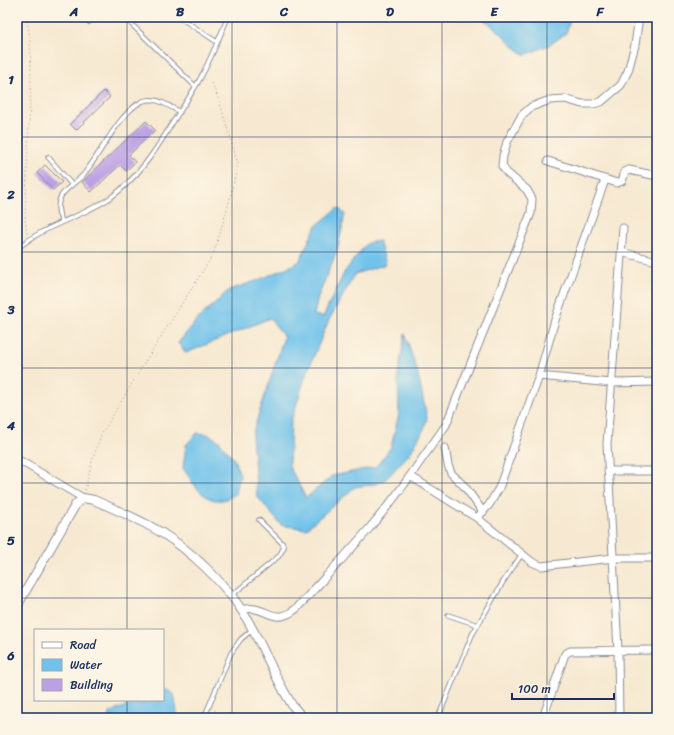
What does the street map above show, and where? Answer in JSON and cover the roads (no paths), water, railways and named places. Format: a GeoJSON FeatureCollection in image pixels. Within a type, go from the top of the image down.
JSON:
{"type":"FeatureCollection","features":[{"type":"Feature","properties":{"kind":"street"},"geometry":{"type":"LineString","coordinates":[[241,610],[254,608],[274,616],[281,616],[291,613],[393,501],[446,425],[531,213],[532,199],[528,190],[507,173],[502,166],[507,142],[522,114],[531,107],[550,100],[564,100],[582,104],[593,104],[601,102],[621,85],[628,71],[639,17]]}},
{"type":"Feature","properties":{"kind":"street"},"geometry":{"type":"LineString","coordinates":[[548,161],[618,183],[622,181],[625,172],[629,170],[657,176]]}},
{"type":"Feature","properties":{"kind":"street"},"geometry":{"type":"LineString","coordinates":[[477,518],[494,498],[499,488],[539,376],[555,320],[605,180]]}},
{"type":"Feature","properties":{"kind":"street"},"geometry":{"type":"LineString","coordinates":[[618,718],[618,650],[614,558],[606,444],[623,228]]}},
{"type":"Feature","properties":{"kind":"street"},"geometry":{"type":"LineString","coordinates":[[621,252],[657,261]]}},
{"type":"Feature","properties":{"kind":"street"},"geometry":{"type":"LineString","coordinates":[[539,376],[611,383],[657,382]]}},
{"type":"Feature","properties":{"kind":"street"},"geometry":{"type":"LineString","coordinates":[[445,448],[451,474],[465,487],[483,512]]}},
{"type":"Feature","properties":{"kind":"street"},"geometry":{"type":"LineString","coordinates":[[17,459],[83,498],[94,500],[143,523],[174,541],[206,569],[231,596],[241,610],[285,693],[292,705],[303,718]]}},
{"type":"Feature","properties":{"kind":"street"},"geometry":{"type":"LineString","coordinates":[[608,471],[657,471]]}},
{"type":"Feature","properties":{"kind":"street"},"geometry":{"type":"LineString","coordinates":[[410,476],[477,518],[532,562],[541,566],[614,558],[657,558]]}},
{"type":"Feature","properties":{"kind":"street"},"geometry":{"type":"LineString","coordinates":[[17,606],[72,509],[83,498]]}},
{"type":"Feature","properties":{"kind":"street"},"geometry":{"type":"LineString","coordinates":[[543,718],[565,654],[570,651],[657,650]]}},
{"type":"Feature","properties":{"kind":"lane"},"geometry":{"type":"LineString","coordinates":[[90,22],[94,17]]}},
{"type":"Feature","properties":{"kind":"lane"},"geometry":{"type":"LineString","coordinates":[[124,17],[195,86]]}},
{"type":"Feature","properties":{"kind":"lane"},"geometry":{"type":"LineString","coordinates":[[179,17],[217,42]]}},
{"type":"Feature","properties":{"kind":"lane"},"geometry":{"type":"LineString","coordinates":[[17,249],[62,221],[95,207],[111,197],[132,179],[144,166],[202,76],[228,17]]}},
{"type":"Feature","properties":{"kind":"lane"},"geometry":{"type":"LineString","coordinates":[[62,221],[58,210],[60,196],[90,166],[122,119],[131,110],[143,101],[159,100],[180,112]]}},
{"type":"Feature","properties":{"kind":"lane"},"geometry":{"type":"LineString","coordinates":[[48,156],[72,185]]}},
{"type":"Feature","properties":{"kind":"lane"},"geometry":{"type":"LineString","coordinates":[[231,596],[279,556],[284,547],[282,543],[259,520]]}},
{"type":"Feature","properties":{"kind":"lane"},"geometry":{"type":"LineString","coordinates":[[438,718],[472,635],[502,582],[522,554]]}},
{"type":"Feature","properties":{"kind":"lane"},"geometry":{"type":"LineString","coordinates":[[448,615],[478,625]]}},
{"type":"Feature","properties":{"kind":"lane"},"geometry":{"type":"LineString","coordinates":[[204,718],[231,653],[241,639],[252,630]]}},
{"type":"Feature","properties":{"kind":"water"},"geometry":{"type":"Polygon","coordinates":[[[481,17],[571,17],[566,33],[551,44],[525,55],[481,17]]]}},
{"type":"Feature","properties":{"kind":"water"},"geometry":{"type":"Polygon","coordinates":[[[338,208],[345,214],[338,248],[318,297],[314,315],[323,317],[345,271],[367,243],[379,241],[386,264],[355,274],[328,322],[305,378],[291,421],[289,466],[306,498],[332,476],[376,467],[391,447],[399,414],[398,375],[405,334],[417,370],[427,418],[424,429],[410,453],[386,479],[376,484],[355,487],[306,529],[281,525],[257,496],[252,435],[284,337],[270,318],[186,353],[178,343],[197,320],[229,290],[259,280],[299,262],[316,226],[338,208]]]}},
{"type":"Feature","properties":{"kind":"water"},"geometry":{"type":"Polygon","coordinates":[[[197,433],[207,434],[219,441],[234,459],[240,475],[236,494],[227,499],[214,500],[208,498],[198,490],[183,468],[186,445],[197,433]]]}},
{"type":"Feature","properties":{"kind":"water"},"geometry":{"type":"Polygon","coordinates":[[[165,689],[174,694],[178,718],[108,718],[111,712],[129,705],[146,703],[148,701],[164,701],[165,689]]]}}]}
